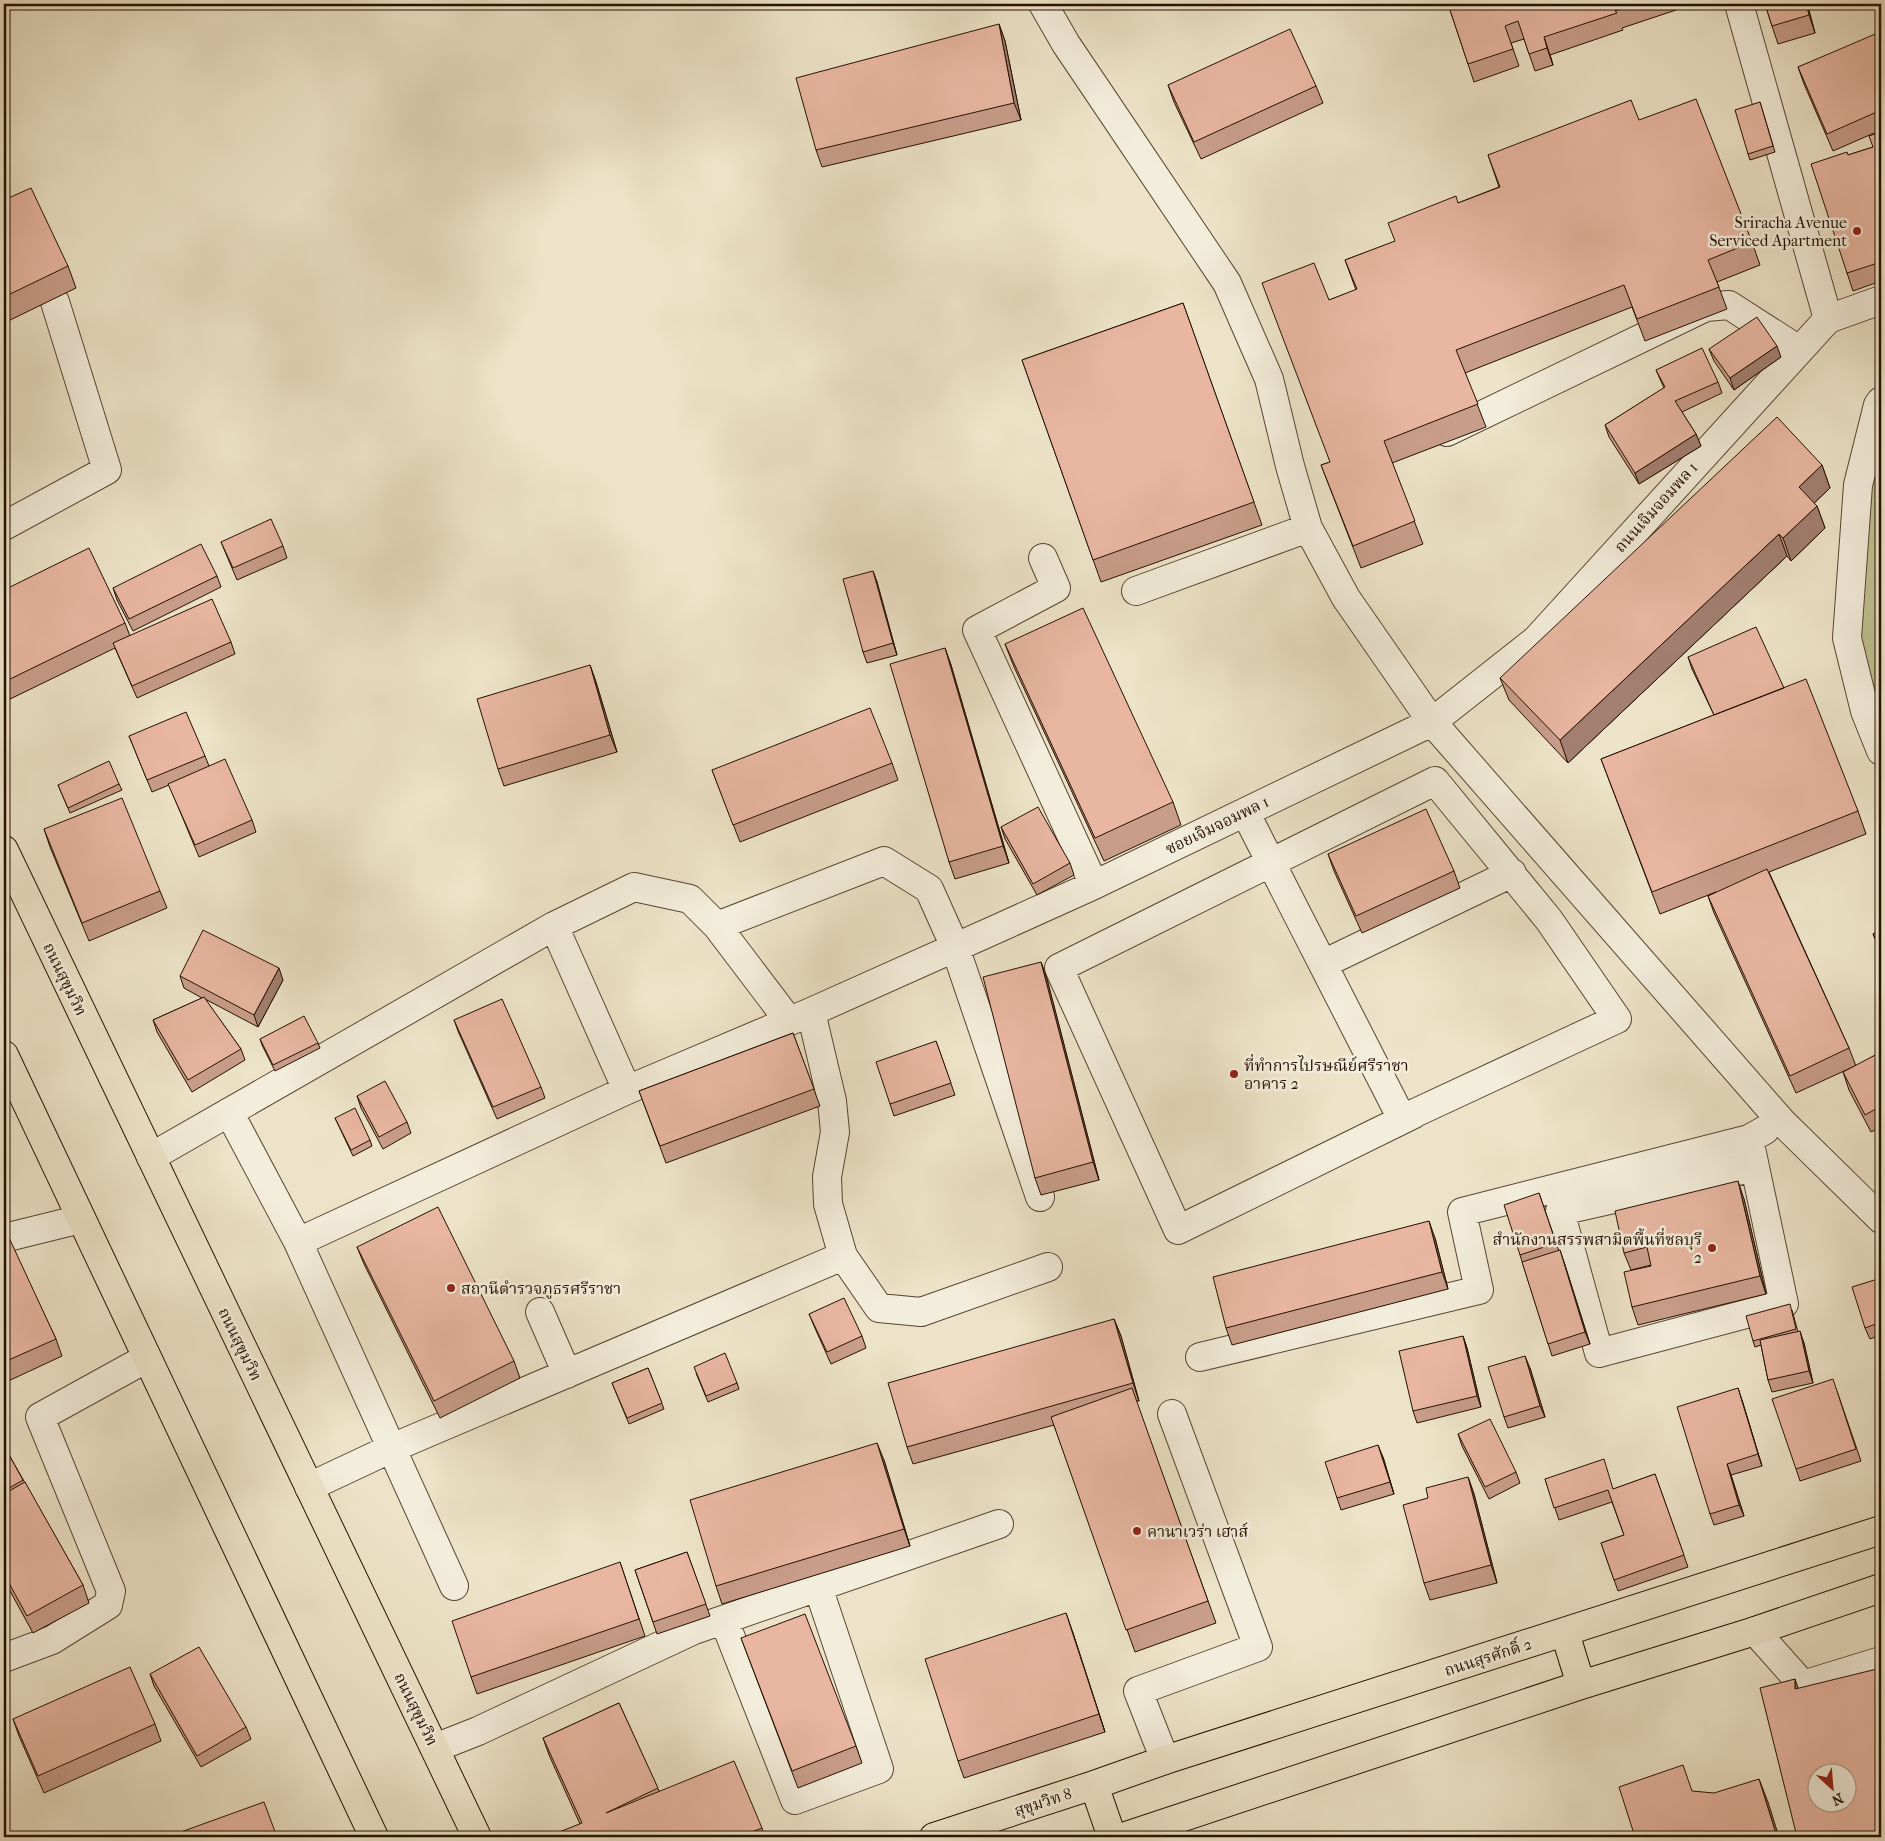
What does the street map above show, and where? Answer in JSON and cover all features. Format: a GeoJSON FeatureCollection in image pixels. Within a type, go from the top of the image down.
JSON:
{"type":"FeatureCollection","features":[{"type":"Feature","properties":{"kind":"main road","name":"ถนนสุขุมวิท"},"geometry":{"type":"LineString","coordinates":[[4,850],[477,1837]]}},
{"type":"Feature","properties":{"kind":"main road"},"geometry":{"type":"LineString","coordinates":[[4,1055],[11,1087],[81,1219],[374,1837]]}},
{"type":"Feature","properties":{"kind":"main road","name":"ถนนสุรศักดิ์ 2"},"geometry":{"type":"LineString","coordinates":[[1094,1785],[1165,1760],[1881,1530]]}},
{"type":"Feature","properties":{"kind":"main road"},"geometry":{"type":"LineString","coordinates":[[1123,1837],[1581,1685],[1755,1631],[1881,1588]]}},
{"type":"Feature","properties":{"kind":"main road"},"geometry":{"type":"LineString","coordinates":[[1565,1633],[1581,1685]]}},
{"type":"Feature","properties":{"kind":"main road"},"geometry":{"type":"LineString","coordinates":[[1094,1785],[1112,1837]]}},
{"type":"Feature","properties":{"kind":"main road","name":"สุขุมวิท 8"},"geometry":{"type":"LineString","coordinates":[[934,1837],[1094,1785]]}},
{"type":"Feature","properties":{"kind":"street"},"geometry":{"type":"LineString","coordinates":[[1043,4],[1066,44],[1227,283],[1269,379],[1290,466],[1308,528],[1346,598],[1432,722],[1782,1122],[1881,1219]]}},
{"type":"Feature","properties":{"kind":"street"},"geometry":{"type":"LineString","coordinates":[[1739,4],[1828,319]]}},
{"type":"Feature","properties":{"kind":"street","name":"ถนนเจิมจอมพล 1"},"geometry":{"type":"LineString","coordinates":[[1432,722],[1536,640],[1828,319],[1881,300]]}},
{"type":"Feature","properties":{"kind":"street"},"geometry":{"type":"LineString","coordinates":[[4,526],[107,470],[55,302]]}},
{"type":"Feature","properties":{"kind":"street"},"geometry":{"type":"LineString","coordinates":[[1439,436],[1706,307],[1729,305],[1799,350]]}},
{"type":"Feature","properties":{"kind":"street"},"geometry":{"type":"LineString","coordinates":[[1881,401],[1878,405],[1858,485],[1847,638],[1865,711],[1881,751]]}},
{"type":"Feature","properties":{"kind":"street"},"geometry":{"type":"LineString","coordinates":[[1136,591],[1308,528]]}},
{"type":"Feature","properties":{"kind":"street"},"geometry":{"type":"LineString","coordinates":[[1043,558],[1056,588],[977,630],[1094,884]]}},
{"type":"Feature","properties":{"kind":"street","name":"ซอยเจิมจอมพล 1"},"geometry":{"type":"LineString","coordinates":[[298,1242],[627,1090],[1001,927],[1432,722]]}},
{"type":"Feature","properties":{"kind":"street"},"geometry":{"type":"LineString","coordinates":[[1435,781],[1512,873],[1549,920],[1616,1019],[1414,1114],[1178,1230],[1059,968],[1270,861],[1435,781]]}},
{"type":"Feature","properties":{"kind":"street"},"geometry":{"type":"LineString","coordinates":[[1245,812],[1402,1119],[1414,1114]]}},
{"type":"Feature","properties":{"kind":"street"},"geometry":{"type":"LineString","coordinates":[[717,926],[884,861],[929,889],[956,946],[1040,1197]]}},
{"type":"Feature","properties":{"kind":"street"},"geometry":{"type":"LineString","coordinates":[[1323,964],[1512,873]]}},
{"type":"Feature","properties":{"kind":"street"},"geometry":{"type":"LineString","coordinates":[[151,1157],[554,926],[634,887],[690,899],[800,1016],[832,1101],[835,1132],[827,1177],[828,1204],[843,1256],[879,1308],[921,1312],[1048,1267]]}},
{"type":"Feature","properties":{"kind":"street"},"geometry":{"type":"LineString","coordinates":[[554,926],[627,1090]]}},
{"type":"Feature","properties":{"kind":"street"},"geometry":{"type":"LineString","coordinates":[[229,1112],[298,1242],[454,1586]]}},
{"type":"Feature","properties":{"kind":"street"},"geometry":{"type":"LineString","coordinates":[[1200,1357],[1479,1290],[1462,1212],[1749,1139],[1782,1122]]}},
{"type":"Feature","properties":{"kind":"street"},"geometry":{"type":"LineString","coordinates":[[1749,1139],[1755,1167],[1784,1304],[1599,1353],[1560,1211],[1755,1167]]}},
{"type":"Feature","properties":{"kind":"street"},"geometry":{"type":"LineString","coordinates":[[4,1238],[81,1219]]}},
{"type":"Feature","properties":{"kind":"street"},"geometry":{"type":"LineString","coordinates":[[309,1487],[392,1448],[843,1256]]}},
{"type":"Feature","properties":{"kind":"street"},"geometry":{"type":"LineString","coordinates":[[540,1312],[567,1374]]}},
{"type":"Feature","properties":{"kind":"street"},"geometry":{"type":"LineString","coordinates":[[4,1658],[52,1640],[108,1605],[111,1591],[40,1417],[147,1358]]}},
{"type":"Feature","properties":{"kind":"street"},"geometry":{"type":"LineString","coordinates":[[1165,1760],[1138,1691],[1258,1647],[1172,1414]]}},
{"type":"Feature","properties":{"kind":"street"},"geometry":{"type":"LineString","coordinates":[[434,1748],[478,1731],[694,1630],[999,1524]]}},
{"type":"Feature","properties":{"kind":"street"},"geometry":{"type":"LineString","coordinates":[[724,1620],[795,1800],[879,1769],[818,1587]]}},
{"type":"Feature","properties":{"kind":"street"},"geometry":{"type":"LineString","coordinates":[[1755,1631],[1803,1685],[1881,1661]]}},
{"type":"Feature","properties":{"kind":"green space"},"geometry":{"type":"Polygon","coordinates":[[[1881,401],[1881,751],[1847,638],[1881,401]]]}},
{"type":"Feature","properties":{"kind":"building"},"geometry":{"type":"Polygon","coordinates":[[[1448,4],[1636,4],[1615,11],[1617,13],[1544,37],[1547,48],[1529,54],[1518,21],[1505,26],[1513,49],[1468,64],[1448,4]]]}},
{"type":"Feature","properties":{"kind":"building"},"geometry":{"type":"Polygon","coordinates":[[[1765,4],[1806,4],[1809,15],[1772,26],[1765,4]]]}},
{"type":"Feature","properties":{"kind":"building"},"geometry":{"type":"Polygon","coordinates":[[[999,24],[1014,103],[816,150],[796,78],[999,24]]]}},
{"type":"Feature","properties":{"kind":"building"},"geometry":{"type":"Polygon","coordinates":[[[1290,29],[1316,86],[1194,142],[1168,85],[1290,29]]]}},
{"type":"Feature","properties":{"kind":"building"},"geometry":{"type":"Polygon","coordinates":[[[1880,32],[1881,110],[1827,134],[1798,67],[1880,32]]]}},
{"type":"Feature","properties":{"kind":"building"},"geometry":{"type":"Polygon","coordinates":[[[1696,99],[1752,242],[1708,260],[1719,287],[1637,319],[1624,285],[1456,350],[1478,404],[1384,441],[1415,521],[1353,546],[1321,465],[1330,462],[1262,283],[1314,263],[1329,300],[1357,289],[1345,260],[1395,241],[1388,223],[1456,196],[1458,203],[1500,187],[1488,155],[1631,100],[1639,120],[1696,99]]]}},
{"type":"Feature","properties":{"kind":"building"},"geometry":{"type":"Polygon","coordinates":[[[1760,102],[1773,146],[1748,154],[1735,110],[1760,102]]]}},
{"type":"Feature","properties":{"kind":"building","name":"Sriracha Avenue Serviced Apartment"},"geometry":{"type":"Polygon","coordinates":[[[1881,132],[1881,262],[1847,273],[1811,164],[1847,152],[1848,155],[1873,147],[1869,136],[1881,132]]]}},
{"type":"Feature","properties":{"kind":"building"},"geometry":{"type":"Polygon","coordinates":[[[31,188],[68,266],[4,297],[4,200],[31,188]]]}},
{"type":"Feature","properties":{"kind":"building"},"geometry":{"type":"Polygon","coordinates":[[[1183,303],[1254,502],[1093,560],[1022,360],[1183,303]]]}},
{"type":"Feature","properties":{"kind":"building"},"geometry":{"type":"Polygon","coordinates":[[[1757,317],[1777,346],[1730,378],[1709,349],[1757,317]]]}},
{"type":"Feature","properties":{"kind":"building"},"geometry":{"type":"Polygon","coordinates":[[[1702,348],[1718,382],[1675,401],[1696,434],[1635,473],[1605,425],[1665,387],[1656,370],[1702,348]]]}},
{"type":"Feature","properties":{"kind":"building"},"geometry":{"type":"Polygon","coordinates":[[[1777,417],[1822,465],[1799,487],[1817,506],[1783,538],[1779,534],[1560,740],[1500,678],[1777,417]]]}},
{"type":"Feature","properties":{"kind":"building"},"geometry":{"type":"Polygon","coordinates":[[[271,519],[283,546],[233,568],[221,542],[271,519]]]}},
{"type":"Feature","properties":{"kind":"building"},"geometry":{"type":"Polygon","coordinates":[[[201,544],[217,576],[129,619],[113,588],[201,544]]]}},
{"type":"Feature","properties":{"kind":"building"},"geometry":{"type":"Polygon","coordinates":[[[89,548],[125,623],[4,682],[4,590],[89,548]]]}},
{"type":"Feature","properties":{"kind":"building"},"geometry":{"type":"Polygon","coordinates":[[[873,571],[893,643],[863,652],[843,579],[873,571]]]}},
{"type":"Feature","properties":{"kind":"building"},"geometry":{"type":"Polygon","coordinates":[[[212,599],[231,642],[132,686],[113,643],[212,599]]]}},
{"type":"Feature","properties":{"kind":"building"},"geometry":{"type":"Polygon","coordinates":[[[1083,608],[1173,802],[1095,838],[1005,644],[1083,608]]]}},
{"type":"Feature","properties":{"kind":"building"},"geometry":{"type":"Polygon","coordinates":[[[1756,627],[1784,688],[1714,715],[1688,657],[1756,627]]]}},
{"type":"Feature","properties":{"kind":"building"},"geometry":{"type":"Polygon","coordinates":[[[945,648],[1003,846],[949,862],[890,664],[945,648]]]}},
{"type":"Feature","properties":{"kind":"building"},"geometry":{"type":"Polygon","coordinates":[[[590,665],[610,735],[498,769],[477,699],[590,665]]]}},
{"type":"Feature","properties":{"kind":"building"},"geometry":{"type":"Polygon","coordinates":[[[1806,679],[1858,811],[1652,892],[1601,759],[1806,679]]]}},
{"type":"Feature","properties":{"kind":"building"},"geometry":{"type":"Polygon","coordinates":[[[870,708],[892,763],[733,825],[712,770],[870,708]]]}},
{"type":"Feature","properties":{"kind":"building"},"geometry":{"type":"Polygon","coordinates":[[[186,712],[205,756],[147,780],[129,736],[186,712]]]}},
{"type":"Feature","properties":{"kind":"building"},"geometry":{"type":"Polygon","coordinates":[[[225,759],[252,820],[195,845],[168,784],[225,759]]]}},
{"type":"Feature","properties":{"kind":"building"},"geometry":{"type":"Polygon","coordinates":[[[109,761],[119,784],[68,808],[58,785],[109,761]]]}},
{"type":"Feature","properties":{"kind":"building"},"geometry":{"type":"Polygon","coordinates":[[[122,798],[160,891],[82,923],[44,829],[122,798]]]}},
{"type":"Feature","properties":{"kind":"building"},"geometry":{"type":"Polygon","coordinates":[[[1038,807],[1070,863],[1033,884],[1001,827],[1038,807]]]}},
{"type":"Feature","properties":{"kind":"building"},"geometry":{"type":"Polygon","coordinates":[[[1426,809],[1454,871],[1356,916],[1328,854],[1426,809]]]}},
{"type":"Feature","properties":{"kind":"building"},"geometry":{"type":"Polygon","coordinates":[[[1767,869],[1849,1048],[1790,1076],[1708,896],[1767,869]]]}},
{"type":"Feature","properties":{"kind":"building"},"geometry":{"type":"Polygon","coordinates":[[[1881,929],[1881,948],[1873,934],[1881,929]]]}},
{"type":"Feature","properties":{"kind":"building"},"geometry":{"type":"Polygon","coordinates":[[[203,930],[279,968],[254,1015],[180,976],[203,930]]]}},
{"type":"Feature","properties":{"kind":"building"},"geometry":{"type":"Polygon","coordinates":[[[1041,962],[1093,1162],[1035,1178],[983,977],[1041,962]]]}},
{"type":"Feature","properties":{"kind":"building"},"geometry":{"type":"Polygon","coordinates":[[[204,997],[241,1049],[188,1080],[153,1020],[204,997]]]}},
{"type":"Feature","properties":{"kind":"building"},"geometry":{"type":"Polygon","coordinates":[[[502,999],[541,1087],[493,1107],[454,1020],[502,999]]]}},
{"type":"Feature","properties":{"kind":"building"},"geometry":{"type":"Polygon","coordinates":[[[304,1016],[318,1043],[273,1065],[260,1039],[304,1016]]]}},
{"type":"Feature","properties":{"kind":"building"},"geometry":{"type":"Polygon","coordinates":[[[793,1033],[814,1089],[660,1146],[639,1091],[793,1033]]]}},
{"type":"Feature","properties":{"kind":"building"},"geometry":{"type":"Polygon","coordinates":[[[936,1041],[951,1083],[890,1104],[876,1062],[936,1041]]]}},
{"type":"Feature","properties":{"kind":"building"},"geometry":{"type":"Polygon","coordinates":[[[1881,1052],[1881,1106],[1865,1115],[1843,1072],[1881,1052]]]}},
{"type":"Feature","properties":{"kind":"building"},"geometry":{"type":"Polygon","coordinates":[[[385,1081],[407,1122],[379,1137],[357,1096],[385,1081]]]}},
{"type":"Feature","properties":{"kind":"building"},"geometry":{"type":"Polygon","coordinates":[[[355,1108],[370,1140],[351,1150],[335,1118],[355,1108]]]}},
{"type":"Feature","properties":{"kind":"building"},"geometry":{"type":"Polygon","coordinates":[[[1738,1181],[1760,1276],[1632,1307],[1624,1272],[1651,1266],[1647,1247],[1624,1253],[1615,1211],[1738,1181]]]}},
{"type":"Feature","properties":{"kind":"building"},"geometry":{"type":"Polygon","coordinates":[[[1539,1193],[1556,1243],[1520,1255],[1504,1205],[1539,1193]]]}},
{"type":"Feature","properties":{"kind":"building"},"geometry":{"type":"Polygon","coordinates":[[[438,1207],[514,1361],[434,1401],[357,1247],[438,1207]]]}},
{"type":"Feature","properties":{"kind":"building"},"geometry":{"type":"Polygon","coordinates":[[[1429,1221],[1442,1272],[1226,1328],[1213,1277],[1429,1221]]]}},
{"type":"Feature","properties":{"kind":"building"},"geometry":{"type":"Polygon","coordinates":[[[4,1229],[56,1339],[4,1362],[4,1229]]]}},
{"type":"Feature","properties":{"kind":"building"},"geometry":{"type":"Polygon","coordinates":[[[1560,1250],[1585,1332],[1548,1344],[1522,1262],[1560,1250]]]}},
{"type":"Feature","properties":{"kind":"building"},"geometry":{"type":"Polygon","coordinates":[[[1881,1278],[1881,1322],[1865,1328],[1852,1287],[1881,1278]]]}},
{"type":"Feature","properties":{"kind":"building"},"geometry":{"type":"Polygon","coordinates":[[[844,1298],[862,1336],[827,1352],[809,1314],[844,1298]]]}},
{"type":"Feature","properties":{"kind":"building"},"geometry":{"type":"Polygon","coordinates":[[[1790,1304],[1796,1329],[1753,1341],[1746,1316],[1790,1304]]]}},
{"type":"Feature","properties":{"kind":"building"},"geometry":{"type":"Polygon","coordinates":[[[1114,1319],[1133,1383],[907,1447],[888,1383],[1114,1319]]]}},
{"type":"Feature","properties":{"kind":"building"},"geometry":{"type":"Polygon","coordinates":[[[1800,1331],[1809,1371],[1768,1380],[1760,1340],[1800,1331]]]}},
{"type":"Feature","properties":{"kind":"building"},"geometry":{"type":"Polygon","coordinates":[[[1463,1336],[1477,1396],[1413,1411],[1399,1351],[1463,1336]]]}},
{"type":"Feature","properties":{"kind":"building"},"geometry":{"type":"Polygon","coordinates":[[[725,1353],[737,1383],[706,1396],[694,1367],[725,1353]]]}},
{"type":"Feature","properties":{"kind":"building"},"geometry":{"type":"Polygon","coordinates":[[[1525,1356],[1540,1406],[1504,1417],[1488,1367],[1525,1356]]]}},
{"type":"Feature","properties":{"kind":"building"},"geometry":{"type":"Polygon","coordinates":[[[648,1368],[662,1403],[627,1418],[612,1383],[648,1368]]]}},
{"type":"Feature","properties":{"kind":"building"},"geometry":{"type":"Polygon","coordinates":[[[1833,1379],[1856,1449],[1796,1469],[1772,1399],[1833,1379]]]}},
{"type":"Feature","properties":{"kind":"building","name":"คานาเวร่า เฮาส์"},"geometry":{"type":"Polygon","coordinates":[[[1132,1388],[1208,1601],[1126,1630],[1051,1417],[1132,1388]]]}},
{"type":"Feature","properties":{"kind":"building"},"geometry":{"type":"Polygon","coordinates":[[[1738,1388],[1758,1454],[1727,1464],[1739,1505],[1710,1514],[1677,1407],[1738,1388]]]}},
{"type":"Feature","properties":{"kind":"building"},"geometry":{"type":"Polygon","coordinates":[[[1490,1419],[1516,1472],[1485,1487],[1458,1434],[1490,1419]]]}},
{"type":"Feature","properties":{"kind":"building"},"geometry":{"type":"Polygon","coordinates":[[[877,1443],[904,1529],[716,1586],[690,1500],[877,1443]]]}},
{"type":"Feature","properties":{"kind":"building"},"geometry":{"type":"Polygon","coordinates":[[[1378,1445],[1390,1482],[1337,1498],[1325,1462],[1378,1445]]]}},
{"type":"Feature","properties":{"kind":"building"},"geometry":{"type":"Polygon","coordinates":[[[4,1446],[23,1480],[4,1491],[4,1446]]]}},
{"type":"Feature","properties":{"kind":"building"},"geometry":{"type":"Polygon","coordinates":[[[1604,1459],[1613,1489],[1655,1474],[1684,1555],[1614,1580],[1601,1543],[1624,1535],[1608,1490],[1554,1508],[1545,1479],[1604,1459]]]}},
{"type":"Feature","properties":{"kind":"building"},"geometry":{"type":"Polygon","coordinates":[[[1468,1477],[1491,1565],[1424,1583],[1403,1505],[1428,1498],[1426,1488],[1468,1477]]]}},
{"type":"Feature","properties":{"kind":"building"},"geometry":{"type":"Polygon","coordinates":[[[25,1482],[83,1585],[27,1616],[4,1574],[4,1494],[25,1482]]]}},
{"type":"Feature","properties":{"kind":"building"},"geometry":{"type":"Polygon","coordinates":[[[687,1552],[706,1604],[653,1622],[635,1570],[687,1552]]]}},
{"type":"Feature","properties":{"kind":"building"},"geometry":{"type":"Polygon","coordinates":[[[620,1562],[639,1619],[471,1677],[452,1621],[620,1562]]]}},
{"type":"Feature","properties":{"kind":"building"},"geometry":{"type":"Polygon","coordinates":[[[1066,1613],[1099,1714],[958,1761],[925,1659],[1066,1613]]]}},
{"type":"Feature","properties":{"kind":"building"},"geometry":{"type":"Polygon","coordinates":[[[805,1614],[856,1746],[792,1771],[741,1638],[805,1614]]]}},
{"type":"Feature","properties":{"kind":"building"},"geometry":{"type":"Polygon","coordinates":[[[199,1647],[246,1727],[197,1756],[150,1674],[199,1647]]]}},
{"type":"Feature","properties":{"kind":"building"},"geometry":{"type":"Polygon","coordinates":[[[130,1667],[155,1724],[38,1776],[13,1719],[130,1667]]]}},
{"type":"Feature","properties":{"kind":"building"},"geometry":{"type":"Polygon","coordinates":[[[1881,1668],[1881,1837],[1797,1837],[1760,1688],[1795,1679],[1795,1689],[1881,1668]]]}},
{"type":"Feature","properties":{"kind":"building"},"geometry":{"type":"Polygon","coordinates":[[[619,1703],[658,1788],[606,1813],[734,1761],[762,1828],[739,1837],[550,1837],[582,1823],[543,1738],[619,1703]]]}},
{"type":"Feature","properties":{"kind":"building"},"geometry":{"type":"Polygon","coordinates":[[[1683,1765],[1692,1791],[1714,1793],[1759,1779],[1777,1837],[1635,1837],[1619,1787],[1683,1765]]]}},
{"type":"Feature","properties":{"kind":"building"},"geometry":{"type":"Polygon","coordinates":[[[264,1802],[277,1837],[179,1837],[178,1833],[264,1802]]]}},
{"type":"Feature","properties":{"kind":"place","name":"Sriracha Avenue Serviced Apartment"},"geometry":{"type":"Point","coordinates":[1857,231]}},
{"type":"Feature","properties":{"kind":"place","name":"ที่ทำการไปรษณีย์ศรีราชา อาคาร 2"},"geometry":{"type":"Point","coordinates":[1234,1074]}},
{"type":"Feature","properties":{"kind":"place","name":"สำนักงานสรรพสามิตพื้นที่ชลบุรี 2"},"geometry":{"type":"Point","coordinates":[1712,1248]}},
{"type":"Feature","properties":{"kind":"place","name":"สถานีตำรวจภูธรศรีราชา"},"geometry":{"type":"Point","coordinates":[451,1288]}},
{"type":"Feature","properties":{"kind":"place","name":"คานาเวร่า เฮาส์"},"geometry":{"type":"Point","coordinates":[1137,1531]}}]}
